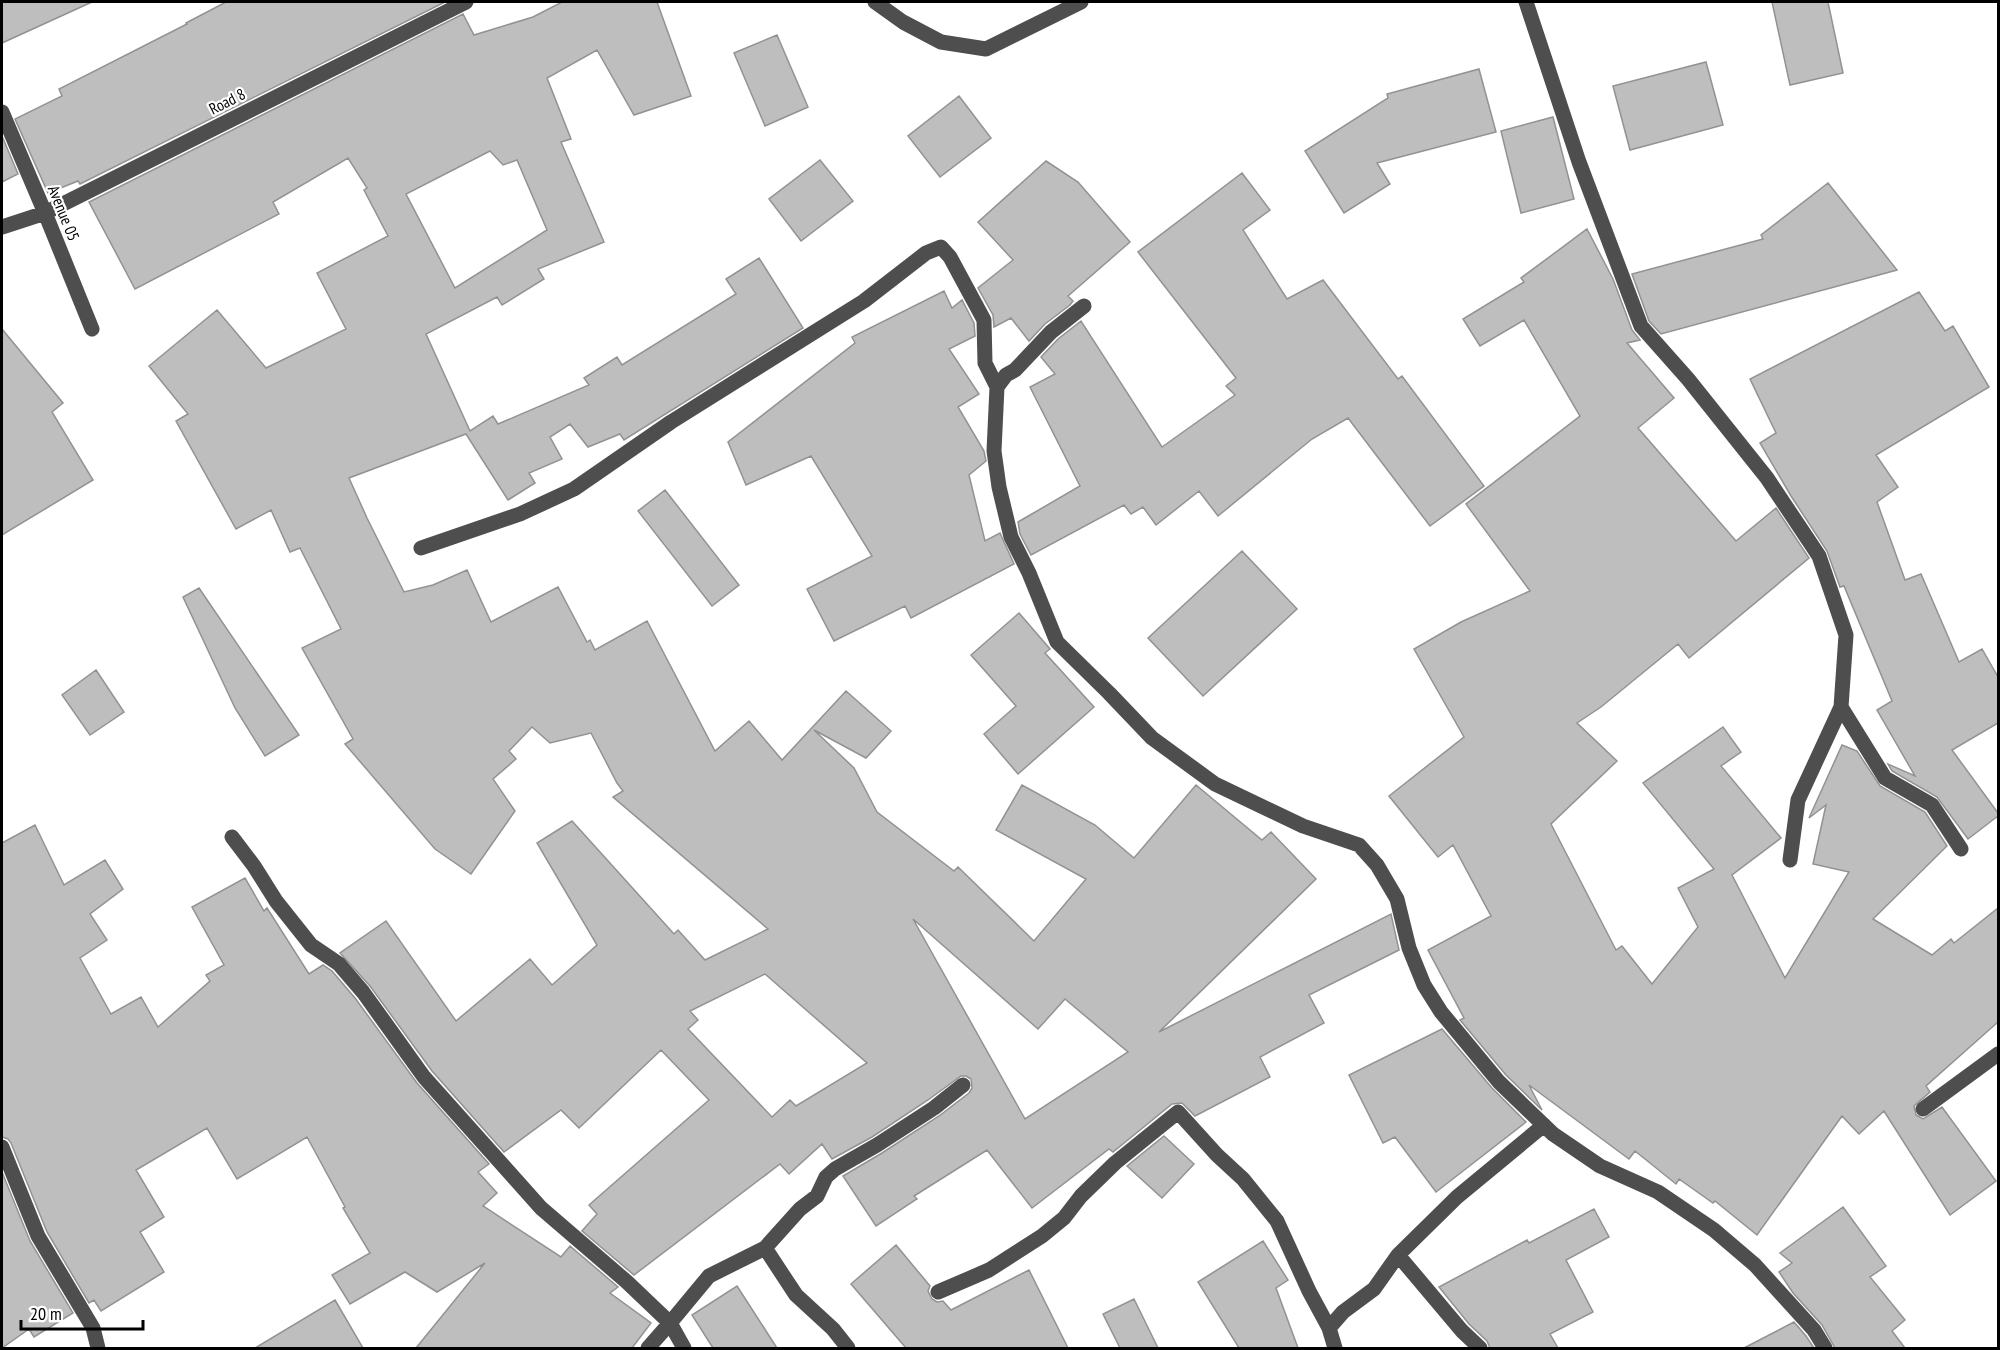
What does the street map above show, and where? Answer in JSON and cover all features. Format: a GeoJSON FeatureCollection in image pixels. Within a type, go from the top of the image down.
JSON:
{"type":"FeatureCollection","features":[{"type":"Feature","properties":{"kind":"street","name":"Road 8"},"geometry":{"type":"LineString","coordinates":[[2,227],[45,213],[466,2]]}},
{"type":"Feature","properties":{"kind":"street"},"geometry":{"type":"LineString","coordinates":[[875,2],[903,22],[941,42],[986,49],[1081,2]]}},
{"type":"Feature","properties":{"kind":"street"},"geometry":{"type":"LineString","coordinates":[[1526,2],[1580,162],[1641,326],[1688,379],[1767,478],[1819,556],[1846,635],[1841,706],[1797,800],[1790,860]]}},
{"type":"Feature","properties":{"kind":"street","name":"Avenue 05"},"geometry":{"type":"LineString","coordinates":[[2,112],[92,329]]}},
{"type":"Feature","properties":{"kind":"street"},"geometry":{"type":"LineString","coordinates":[[421,548],[520,514],[574,489],[671,422],[864,301],[926,253],[941,248],[950,257],[984,320],[985,363],[997,387],[994,450],[999,488],[1011,537],[1029,573],[1057,642],[1152,738],[1215,784],[1303,826],[1359,845],[1377,865],[1397,899],[1412,957],[1424,985],[1499,1082],[1553,1134],[1600,1166],[1658,1192],[1714,1230],[1755,1265],[1814,1330],[1825,1348]]}},
{"type":"Feature","properties":{"kind":"street"},"geometry":{"type":"LineString","coordinates":[[997,387],[1006,375],[1016,369],[1051,332],[1084,306]]}},
{"type":"Feature","properties":{"kind":"street"},"geometry":{"type":"LineString","coordinates":[[1841,706],[1885,778],[1932,805],[1961,849]]}},
{"type":"Feature","properties":{"kind":"street"},"geometry":{"type":"LineString","coordinates":[[232,837],[276,901],[311,945],[339,964],[363,992],[424,1077],[541,1208],[627,1282],[670,1323],[684,1348]]}},
{"type":"Feature","properties":{"kind":"street"},"geometry":{"type":"LineString","coordinates":[[1923,1109],[1998,1054]]}},
{"type":"Feature","properties":{"kind":"street"},"geometry":{"type":"LineString","coordinates":[[648,1348],[709,1276],[765,1248],[800,1209],[817,1196],[826,1177],[835,1169],[934,1108],[963,1085]]}},
{"type":"Feature","properties":{"kind":"street"},"geometry":{"type":"LineString","coordinates":[[938,1292],[989,1270],[1042,1236],[1064,1218],[1081,1196],[1115,1163],[1178,1112],[1217,1155],[1243,1179],[1277,1221],[1309,1291],[1329,1328],[1335,1348]]}},
{"type":"Feature","properties":{"kind":"street"},"geometry":{"type":"LineString","coordinates":[[1329,1328],[1343,1312],[1374,1289],[1398,1255],[1457,1197],[1544,1125]]}},
{"type":"Feature","properties":{"kind":"street"},"geometry":{"type":"LineString","coordinates":[[2,1147],[38,1236],[93,1328],[98,1348]]}},
{"type":"Feature","properties":{"kind":"street"},"geometry":{"type":"LineString","coordinates":[[765,1248],[796,1295],[833,1329],[848,1348]]}},
{"type":"Feature","properties":{"kind":"street"},"geometry":{"type":"LineString","coordinates":[[1398,1255],[1462,1331],[1480,1348]]}},
{"type":"Feature","properties":{"kind":"building"},"geometry":{"type":"Polygon","coordinates":[[[2,2],[92,2],[2,43],[2,2]]]}},
{"type":"Feature","properties":{"kind":"building"},"geometry":{"type":"Polygon","coordinates":[[[226,2],[445,2],[80,184],[78,181],[48,193],[15,119],[62,96],[59,89],[226,2]]]}},
{"type":"Feature","properties":{"kind":"building"},"geometry":{"type":"Polygon","coordinates":[[[562,2],[657,2],[691,96],[634,115],[597,50],[547,78],[571,139],[561,142],[604,242],[538,269],[544,279],[502,305],[497,297],[426,334],[470,431],[493,416],[498,424],[589,385],[584,378],[617,357],[622,365],[736,294],[726,279],[759,258],[803,328],[624,440],[620,434],[588,447],[570,424],[550,437],[562,459],[529,473],[535,483],[508,500],[466,434],[349,478],[404,592],[433,585],[467,570],[491,622],[558,587],[587,642],[590,640],[595,650],[647,621],[715,751],[749,721],[782,760],[846,691],[891,731],[866,758],[814,730],[854,768],[877,812],[954,871],[958,867],[1034,941],[1086,879],[996,830],[1022,785],[1095,825],[1134,858],[1196,785],[1262,840],[1271,832],[1316,879],[1159,1032],[1391,914],[1399,950],[1309,995],[1324,1023],[1260,1057],[1270,1077],[1195,1116],[1182,1103],[1172,1104],[1113,1152],[1109,1149],[1032,1208],[987,1150],[914,1196],[917,1199],[876,1226],[843,1176],[939,1116],[969,1093],[972,1088],[971,1079],[961,1076],[872,1137],[832,1159],[822,1144],[789,1174],[780,1164],[634,1275],[582,1231],[597,1214],[589,1205],[709,1100],[661,1050],[579,1128],[561,1110],[504,1152],[432,1071],[370,986],[340,953],[386,921],[456,1021],[530,959],[552,985],[597,945],[537,843],[572,821],[674,934],[678,930],[705,960],[768,929],[613,797],[623,791],[591,733],[550,743],[532,727],[509,751],[516,759],[493,779],[515,811],[471,874],[435,849],[345,744],[353,739],[302,648],[341,629],[300,548],[290,552],[271,510],[236,529],[176,421],[188,414],[149,366],[217,310],[266,368],[346,329],[317,273],[388,236],[364,190],[367,188],[348,158],[273,202],[279,214],[135,289],[89,202],[463,14],[474,35],[533,17],[562,2]],[[490,151],[406,194],[455,288],[547,230],[517,160],[503,165],[490,151]],[[913,919],[1025,1119],[1128,1052],[1065,999],[1038,1029],[913,919]],[[765,974],[690,1011],[698,1020],[688,1029],[772,1117],[790,1100],[796,1106],[867,1063],[765,974]]]}},
{"type":"Feature","properties":{"kind":"building"},"geometry":{"type":"Polygon","coordinates":[[[1772,2],[1828,2],[1843,73],[1790,85],[1772,2]]]}},
{"type":"Feature","properties":{"kind":"building"},"geometry":{"type":"Polygon","coordinates":[[[777,35],[808,107],[765,126],[734,53],[777,35]]]}},
{"type":"Feature","properties":{"kind":"building"},"geometry":{"type":"Polygon","coordinates":[[[1706,62],[1723,125],[1630,150],[1613,86],[1706,62]]]}},
{"type":"Feature","properties":{"kind":"building"},"geometry":{"type":"Polygon","coordinates":[[[1479,69],[1496,132],[1377,163],[1390,184],[1344,213],[1305,151],[1388,98],[1387,94],[1479,69]]]}},
{"type":"Feature","properties":{"kind":"building"},"geometry":{"type":"Polygon","coordinates":[[[959,96],[991,138],[940,177],[908,136],[959,96]]]}},
{"type":"Feature","properties":{"kind":"building"},"geometry":{"type":"Polygon","coordinates":[[[1553,117],[1574,199],[1521,213],[1501,131],[1553,117]]]}},
{"type":"Feature","properties":{"kind":"building"},"geometry":{"type":"Polygon","coordinates":[[[2,136],[18,174],[2,182],[2,136]]]}},
{"type":"Feature","properties":{"kind":"building"},"geometry":{"type":"Polygon","coordinates":[[[820,160],[853,201],[801,241],[769,199],[820,160]]]}},
{"type":"Feature","properties":{"kind":"building"},"geometry":{"type":"Polygon","coordinates":[[[1046,161],[1078,182],[1130,242],[1068,296],[1073,301],[1070,305],[1045,324],[1029,341],[1011,318],[994,327],[993,315],[978,288],[1013,260],[978,222],[1046,161]]]}},
{"type":"Feature","properties":{"kind":"building"},"geometry":{"type":"Polygon","coordinates":[[[1242,173],[1270,210],[1243,230],[1287,299],[1323,280],[1398,379],[1402,376],[1484,486],[1430,526],[1348,418],[1312,439],[1218,516],[1199,491],[1156,525],[1143,507],[1131,514],[1124,505],[1031,555],[1020,534],[1018,522],[1080,486],[1030,387],[1055,374],[1041,357],[1058,339],[1081,321],[1162,447],[1235,395],[1226,386],[1236,378],[1138,252],[1242,173]]]}},
{"type":"Feature","properties":{"kind":"building"},"geometry":{"type":"Polygon","coordinates":[[[1828,183],[1897,270],[1661,334],[1649,321],[1632,274],[1763,239],[1761,235],[1828,183]]]}},
{"type":"Feature","properties":{"kind":"building"},"geometry":{"type":"Polygon","coordinates":[[[1587,229],[1613,279],[1632,330],[1640,340],[1627,343],[1674,398],[1638,428],[1736,541],[1776,508],[1809,558],[1689,658],[1678,644],[1601,707],[1577,723],[1617,761],[1551,824],[1616,950],[1622,946],[1652,984],[1698,927],[1678,888],[1714,869],[1643,783],[1723,727],[1741,752],[1721,766],[1781,838],[1732,875],[1785,978],[1849,872],[1813,864],[1826,805],[1809,818],[1842,745],[1857,751],[1880,786],[1925,812],[1947,846],[1873,919],[1932,955],[1951,939],[1954,943],[1998,908],[1998,1022],[1926,1086],[1930,1092],[1914,1106],[1916,1115],[1923,1119],[1942,1107],[1996,1181],[1950,1215],[1884,1111],[1859,1134],[1842,1116],[1757,1235],[1715,1201],[1713,1203],[1679,1179],[1676,1184],[1635,1151],[1629,1159],[1529,1085],[1542,1110],[1506,1075],[1460,1020],[1464,1018],[1428,950],[1491,916],[1453,845],[1438,857],[1389,796],[1464,737],[1414,649],[1461,622],[1530,591],[1466,504],[1580,416],[1524,320],[1480,346],[1463,319],[1524,282],[1521,278],[1587,229]]]}},
{"type":"Feature","properties":{"kind":"building"},"geometry":{"type":"Polygon","coordinates":[[[944,291],[952,308],[962,300],[974,323],[975,336],[949,349],[979,394],[958,407],[984,451],[986,461],[969,475],[985,541],[1000,533],[1014,564],[911,618],[905,606],[834,641],[807,589],[872,556],[811,456],[746,485],[728,442],[855,343],[852,337],[944,291]]]}},
{"type":"Feature","properties":{"kind":"building"},"geometry":{"type":"Polygon","coordinates":[[[1919,292],[1945,331],[1953,326],[1989,387],[1876,455],[1898,487],[1877,502],[1905,580],[1921,574],[1959,662],[1982,649],[1998,677],[1998,723],[1952,750],[1998,813],[1998,816],[1968,839],[1937,797],[1892,771],[1888,764],[1915,776],[1877,710],[1892,701],[1844,586],[1840,587],[1827,551],[1760,443],[1776,433],[1750,379],[1919,292]]]}},
{"type":"Feature","properties":{"kind":"building"},"geometry":{"type":"Polygon","coordinates":[[[2,329],[63,403],[52,412],[93,480],[2,535],[2,329]]]}},
{"type":"Feature","properties":{"kind":"building"},"geometry":{"type":"Polygon","coordinates":[[[665,490],[739,585],[712,606],[638,511],[665,490]]]}},
{"type":"Feature","properties":{"kind":"building"},"geometry":{"type":"Polygon","coordinates":[[[1242,551],[1297,609],[1203,696],[1148,638],[1242,551]]]}},
{"type":"Feature","properties":{"kind":"building"},"geometry":{"type":"Polygon","coordinates":[[[199,588],[299,735],[265,756],[235,708],[183,597],[199,588]]]}},
{"type":"Feature","properties":{"kind":"building"},"geometry":{"type":"Polygon","coordinates":[[[1019,613],[1050,649],[1045,653],[1094,707],[1018,774],[984,734],[1016,706],[971,655],[1019,613]]]}},
{"type":"Feature","properties":{"kind":"building"},"geometry":{"type":"Polygon","coordinates":[[[96,670],[124,712],[90,735],[62,695],[96,670]]]}},
{"type":"Feature","properties":{"kind":"building"},"geometry":{"type":"Polygon","coordinates":[[[35,825],[64,885],[105,860],[123,889],[90,914],[107,940],[80,958],[111,1014],[141,997],[158,1027],[210,981],[206,975],[224,965],[192,907],[245,878],[264,911],[267,908],[309,974],[323,965],[332,971],[355,998],[417,1083],[489,1164],[478,1172],[497,1193],[483,1206],[561,1257],[570,1246],[618,1287],[610,1293],[651,1323],[632,1348],[416,1348],[485,1263],[437,1292],[405,1272],[350,1304],[332,1275],[370,1253],[343,1208],[345,1207],[307,1137],[237,1179],[207,1128],[136,1170],[164,1217],[140,1232],[164,1272],[101,1311],[94,1300],[89,1303],[47,1232],[11,1143],[2,1137],[2,843],[35,825]]]}},
{"type":"Feature","properties":{"kind":"building"},"geometry":{"type":"Polygon","coordinates":[[[1442,1029],[1492,1088],[1526,1122],[1436,1192],[1395,1137],[1383,1143],[1349,1075],[1442,1029]]]}},
{"type":"Feature","properties":{"kind":"building"},"geometry":{"type":"Polygon","coordinates":[[[1164,1136],[1194,1164],[1162,1198],[1127,1166],[1164,1136]]]}},
{"type":"Feature","properties":{"kind":"building"},"geometry":{"type":"Polygon","coordinates":[[[2,1172],[30,1241],[73,1313],[34,1337],[29,1329],[2,1348],[2,1172]]]}},
{"type":"Feature","properties":{"kind":"building"},"geometry":{"type":"Polygon","coordinates":[[[1843,1207],[1886,1266],[1870,1277],[1905,1320],[1892,1331],[1905,1348],[1835,1348],[1822,1325],[1793,1293],[1779,1272],[1792,1263],[1780,1253],[1843,1207]]]}},
{"type":"Feature","properties":{"kind":"building"},"geometry":{"type":"Polygon","coordinates":[[[1594,1209],[1609,1237],[1566,1260],[1593,1312],[1550,1334],[1558,1348],[1490,1348],[1487,1341],[1469,1324],[1439,1287],[1527,1240],[1529,1243],[1594,1209]]]}},
{"type":"Feature","properties":{"kind":"building"},"geometry":{"type":"Polygon","coordinates":[[[1263,1241],[1288,1280],[1276,1288],[1298,1348],[1239,1348],[1198,1282],[1263,1241]]]}},
{"type":"Feature","properties":{"kind":"building"},"geometry":{"type":"Polygon","coordinates":[[[896,1245],[930,1286],[928,1291],[932,1299],[937,1302],[943,1301],[951,1310],[1029,1270],[1068,1348],[906,1348],[851,1284],[896,1245]]]}},
{"type":"Feature","properties":{"kind":"building"},"geometry":{"type":"Polygon","coordinates":[[[737,1286],[777,1348],[713,1348],[692,1315],[737,1286]]]}},
{"type":"Feature","properties":{"kind":"building"},"geometry":{"type":"Polygon","coordinates":[[[1134,1299],[1158,1348],[1120,1348],[1103,1314],[1134,1299]]]}},
{"type":"Feature","properties":{"kind":"building"},"geometry":{"type":"Polygon","coordinates":[[[335,1300],[363,1348],[255,1348],[335,1300]]]}},
{"type":"Feature","properties":{"kind":"building"},"geometry":{"type":"Polygon","coordinates":[[[1794,1322],[1814,1348],[1744,1348],[1794,1322]]]}}]}
